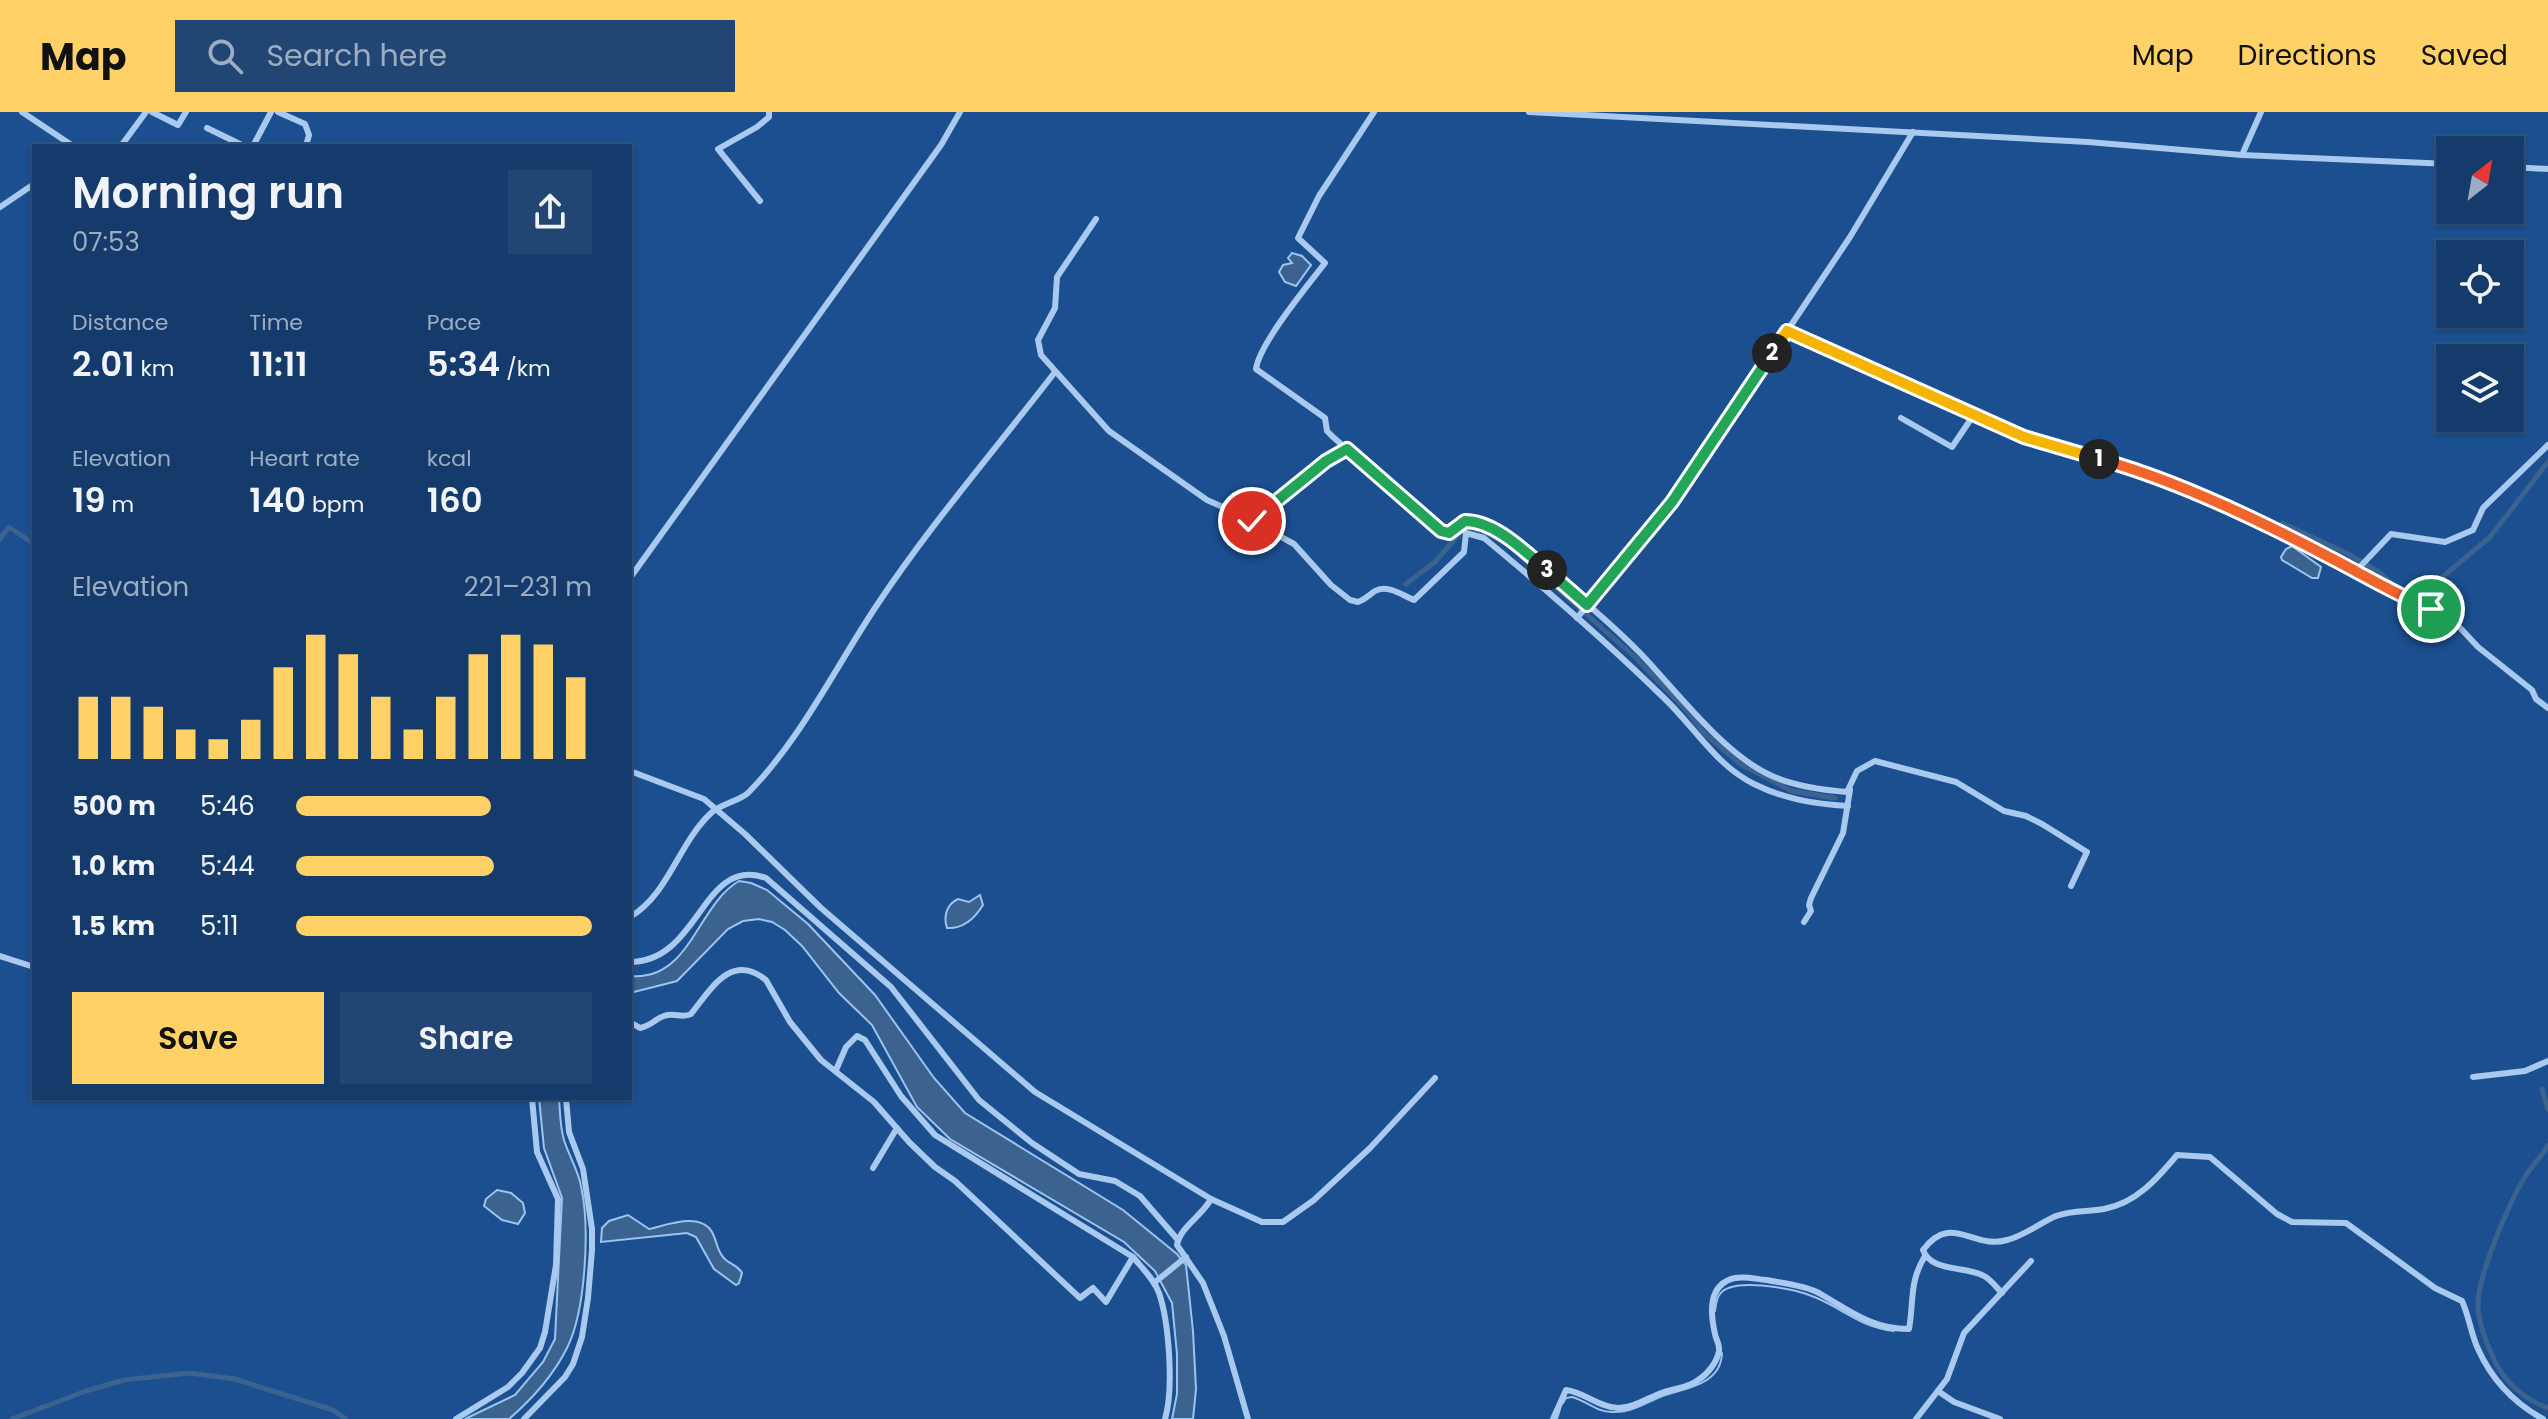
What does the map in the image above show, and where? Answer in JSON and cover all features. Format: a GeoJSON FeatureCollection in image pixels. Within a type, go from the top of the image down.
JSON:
{"type":"FeatureCollection","features":[{"type":"Feature","properties":{"kind":"street"},"geometry":{"type":"LineString","coordinates":[[22,112],[70,144]]}},
{"type":"Feature","properties":{"kind":"street"},"geometry":{"type":"LineString","coordinates":[[123,144],[149,112],[178,125],[186,112]]}},
{"type":"Feature","properties":{"kind":"street"},"geometry":{"type":"LineString","coordinates":[[254,144],[271,112]]}},
{"type":"Feature","properties":{"kind":"street"},"geometry":{"type":"LineString","coordinates":[[278,112],[305,124],[309,135],[307,144]]}},
{"type":"Feature","properties":{"kind":"street"},"geometry":{"type":"LineString","coordinates":[[760,201],[718,149],[730,145],[757,127],[769,117],[769,112]]}},
{"type":"Feature","properties":{"kind":"street"},"geometry":{"type":"LineString","coordinates":[[632,575],[799,346],[941,145],[960,112]]}},
{"type":"Feature","properties":{"kind":"street"},"geometry":{"type":"LineString","coordinates":[[1374,112],[1319,196],[1298,238],[1325,263],[1269,341],[1256,369],[1325,418],[1327,431],[1441,531],[1449,533],[1465,521],[1478,522],[1517,545],[1640,653],[1712,730],[1754,765],[1787,782],[1843,792],[1850,790]]}},
{"type":"Feature","properties":{"kind":"street"},"geometry":{"type":"LineString","coordinates":[[1529,112],[2088,142],[2242,155],[2436,163]]}},
{"type":"Feature","properties":{"kind":"street"},"geometry":{"type":"LineString","coordinates":[[1701,121],[1705,112]]}},
{"type":"Feature","properties":{"kind":"street"},"geometry":{"type":"LineString","coordinates":[[2242,155],[2261,112]]}},
{"type":"Feature","properties":{"kind":"street"},"geometry":{"type":"LineString","coordinates":[[207,128],[240,144]]}},
{"type":"Feature","properties":{"kind":"street"},"geometry":{"type":"LineString","coordinates":[[1577,618],[1672,502],[1850,237],[1913,132]]}},
{"type":"Feature","properties":{"kind":"street"},"geometry":{"type":"LineString","coordinates":[[2524,168],[2548,169]]}},
{"type":"Feature","properties":{"kind":"street"},"geometry":{"type":"LineString","coordinates":[[0,207],[32,185]]}},
{"type":"Feature","properties":{"kind":"street"},"geometry":{"type":"LineString","coordinates":[[1096,219],[1057,277],[1055,308],[1038,340],[1041,355],[1109,431],[1207,500],[1294,544],[1331,585],[1350,600],[1358,602],[1367,599],[1374,591],[1384,588],[1414,600],[1464,552],[1466,533],[1472,532],[1484,538],[1664,697],[1715,755],[1751,783],[1803,803],[1848,806]]}},
{"type":"Feature","properties":{"kind":"street"},"geometry":{"type":"LineString","coordinates":[[1787,331],[2024,437],[2126,466],[2222,504],[2408,600],[2450,617],[2478,647],[2532,690],[2536,699],[2548,708]]}},
{"type":"Feature","properties":{"kind":"street"},"geometry":{"type":"LineString","coordinates":[[632,916],[643,909],[660,890],[687,845],[712,812],[745,796],[781,751],[894,581],[1055,372]]}},
{"type":"Feature","properties":{"kind":"street"},"geometry":{"type":"LineString","coordinates":[[1901,418],[1952,447],[1973,416]]}},
{"type":"Feature","properties":{"kind":"street"},"geometry":{"type":"LineString","coordinates":[[2356,571],[2391,534],[2445,542],[2473,530],[2483,508],[2548,445]]}},
{"type":"Feature","properties":{"kind":"street"},"geometry":{"type":"LineString","coordinates":[[1252,521],[1326,461],[1347,449]]}},
{"type":"Feature","properties":{"kind":"street"},"geometry":{"type":"LineString","coordinates":[[1804,922],[1811,911],[1811,898],[1843,833],[1850,790],[1857,771],[1875,761],[1956,782],[2004,811],[2042,824],[2087,852],[2071,886]]}},
{"type":"Feature","properties":{"kind":"street"},"geometry":{"type":"LineString","coordinates":[[632,772],[704,799],[821,908],[1055,1107],[1211,1199],[1262,1222],[1283,1222],[1314,1200],[1370,1148],[1435,1078]]}},
{"type":"Feature","properties":{"kind":"street"},"geometry":{"type":"LineString","coordinates":[[632,962],[652,960],[673,948],[705,904],[724,884],[738,875],[752,873],[766,878],[891,987],[979,1100],[1052,1158],[1079,1174],[1105,1177],[1140,1196],[1178,1240]]}},
{"type":"Feature","properties":{"kind":"street"},"geometry":{"type":"LineString","coordinates":[[0,956],[32,966]]}},
{"type":"Feature","properties":{"kind":"street"},"geometry":{"type":"LineString","coordinates":[[632,1023],[640,1028],[650,1027],[660,1017],[670,1014],[685,1017],[691,1014],[719,978],[731,971],[743,970],[766,980],[809,1046],[874,1102],[935,1167],[962,1188],[1080,1298],[1093,1288],[1106,1302],[1133,1257]]}},
{"type":"Feature","properties":{"kind":"street"},"geometry":{"type":"LineString","coordinates":[[836,1070],[851,1040],[857,1036],[865,1040],[901,1096],[935,1135],[1133,1257],[1154,1283],[1167,1322],[1169,1378],[1165,1419]]}},
{"type":"Feature","properties":{"kind":"street"},"geometry":{"type":"LineString","coordinates":[[2473,1077],[2525,1071],[2548,1061]]}},
{"type":"Feature","properties":{"kind":"street"},"geometry":{"type":"LineString","coordinates":[[456,1419],[508,1387],[522,1373],[540,1348],[550,1313],[556,1265],[558,1199],[537,1152],[532,1100]]}},
{"type":"Feature","properties":{"kind":"street"},"geometry":{"type":"LineString","coordinates":[[524,1419],[565,1377],[573,1364],[582,1337],[588,1298],[592,1229],[583,1169],[569,1132],[566,1100]]}},
{"type":"Feature","properties":{"kind":"street"},"geometry":{"type":"LineString","coordinates":[[873,1168],[897,1128]]}},
{"type":"Feature","properties":{"kind":"street"},"geometry":{"type":"LineString","coordinates":[[2002,1293],[1985,1275],[1934,1264],[1923,1250],[1942,1232],[2005,1241],[2053,1217],[2075,1210],[2104,1209],[2127,1201],[2152,1184],[2177,1155],[2210,1157],[2277,1214],[2292,1222],[2305,1224],[2319,1221],[2346,1223],[2435,1288],[2462,1301],[2477,1347],[2490,1373],[2508,1393],[2543,1419]]}},
{"type":"Feature","properties":{"kind":"street"},"geometry":{"type":"LineString","coordinates":[[1211,1199],[1177,1245],[1203,1283],[1224,1336],[1248,1419]]}},
{"type":"Feature","properties":{"kind":"street"},"geometry":{"type":"LineString","coordinates":[[1553,1419],[1566,1390],[1603,1406],[1622,1408],[1700,1380],[1719,1353],[1720,1346],[1711,1317],[1715,1292],[1723,1283],[1734,1278],[1777,1282],[1815,1291],[1842,1309],[1876,1325],[1888,1329],[1909,1329],[1911,1291],[1925,1256]]}},
{"type":"Feature","properties":{"kind":"street"},"geometry":{"type":"LineString","coordinates":[[1154,1283],[1186,1257]]}},
{"type":"Feature","properties":{"kind":"street"},"geometry":{"type":"LineString","coordinates":[[1916,1419],[1947,1379],[1964,1333],[2031,1261]]}},
{"type":"Feature","properties":{"kind":"street"},"geometry":{"type":"LineString","coordinates":[[1938,1391],[1954,1402],[2000,1419]]}},
{"type":"Feature","properties":{"kind":"water"},"geometry":{"type":"Polygon","coordinates":[[[1292,253],[1302,256],[1311,265],[1296,286],[1285,282],[1279,272],[1283,265],[1292,263],[1288,258],[1292,253]]]}},
{"type":"Feature","properties":{"kind":"water"},"geometry":{"type":"Polygon","coordinates":[[[2292,546],[2321,567],[2318,578],[2312,578],[2282,560],[2286,549],[2292,546]]]}},
{"type":"Feature","properties":{"kind":"water"},"geometry":{"type":"Polygon","coordinates":[[[739,881],[767,890],[808,924],[875,995],[934,1078],[965,1113],[1123,1210],[1177,1254],[1186,1265],[1193,1331],[1196,1389],[1193,1419],[1172,1419],[1177,1394],[1177,1354],[1172,1303],[1155,1271],[1124,1242],[950,1139],[917,1107],[872,1025],[839,993],[802,946],[785,930],[759,919],[743,921],[728,929],[677,981],[632,992],[632,976],[650,975],[680,955],[725,892],[739,881]]]}},
{"type":"Feature","properties":{"kind":"water"},"geometry":{"type":"Polygon","coordinates":[[[980,895],[983,905],[972,918],[958,927],[947,928],[946,915],[951,904],[958,899],[969,902],[980,895]]]}},
{"type":"Feature","properties":{"kind":"water"},"geometry":{"type":"Polygon","coordinates":[[[539,1100],[559,1100],[563,1135],[578,1174],[584,1203],[586,1245],[582,1291],[573,1332],[556,1367],[509,1419],[465,1419],[515,1395],[543,1362],[555,1339],[562,1198],[544,1148],[539,1100]]]}},
{"type":"Feature","properties":{"kind":"water"},"geometry":{"type":"Polygon","coordinates":[[[497,1190],[511,1193],[523,1203],[525,1213],[518,1224],[502,1220],[484,1206],[486,1199],[497,1190]]]}},
{"type":"Feature","properties":{"kind":"water"},"geometry":{"type":"Polygon","coordinates":[[[628,1215],[649,1229],[684,1221],[708,1227],[725,1260],[742,1273],[739,1283],[736,1285],[714,1269],[696,1237],[687,1233],[601,1242],[602,1228],[609,1221],[628,1215]]]}},
{"type":"Feature","properties":{"kind":"waterway"},"geometry":{"type":"LineString","coordinates":[[2282,523],[2379,572],[2413,602],[2490,537],[2548,462]]}},
{"type":"Feature","properties":{"kind":"waterway"},"geometry":{"type":"LineString","coordinates":[[0,539],[9,527],[32,543]]}},
{"type":"Feature","properties":{"kind":"waterway"},"geometry":{"type":"LineString","coordinates":[[1406,584],[1435,562],[1465,527],[1487,534],[1508,545],[1636,658],[1704,733],[1740,764],[1792,791],[1835,798]]}},
{"type":"Feature","properties":{"kind":"waterway"},"geometry":{"type":"LineString","coordinates":[[2542,1089],[2548,1109]]}},
{"type":"Feature","properties":{"kind":"waterway"},"geometry":{"type":"LineString","coordinates":[[2548,1145],[2526,1175],[2503,1221],[2482,1278],[2478,1308],[2485,1338],[2501,1373],[2522,1394],[2548,1408]]}},
{"type":"Feature","properties":{"kind":"waterway"},"geometry":{"type":"LineString","coordinates":[[1715,1311],[1719,1296],[1727,1289],[1762,1286],[1809,1295],[1860,1321],[1894,1331]]}},
{"type":"Feature","properties":{"kind":"waterway"},"geometry":{"type":"LineString","coordinates":[[1563,1403],[1566,1398],[1572,1397],[1606,1412],[1631,1410],[1708,1379],[1720,1364],[1722,1353]]}},
{"type":"Feature","properties":{"kind":"waterway"},"geometry":{"type":"LineString","coordinates":[[12,1419],[124,1380],[189,1373],[235,1379],[333,1410],[346,1419]]}},
{"type":"Feature","properties":{"kind":"waterway"},"geometry":{"type":"LineString","coordinates":[[1557,1419],[1560,1409]]}},
{"type":"Feature","properties":{"kind":"route"},"geometry":{"type":"LineString","coordinates":[[1252,521],[1326,461],[1347,449],[1441,531],[1449,533],[1460,522],[1478,522],[1517,545],[1587,605],[1672,502],[1787,331],[2024,437],[2126,466],[2222,504],[2431,609]]}}]}
